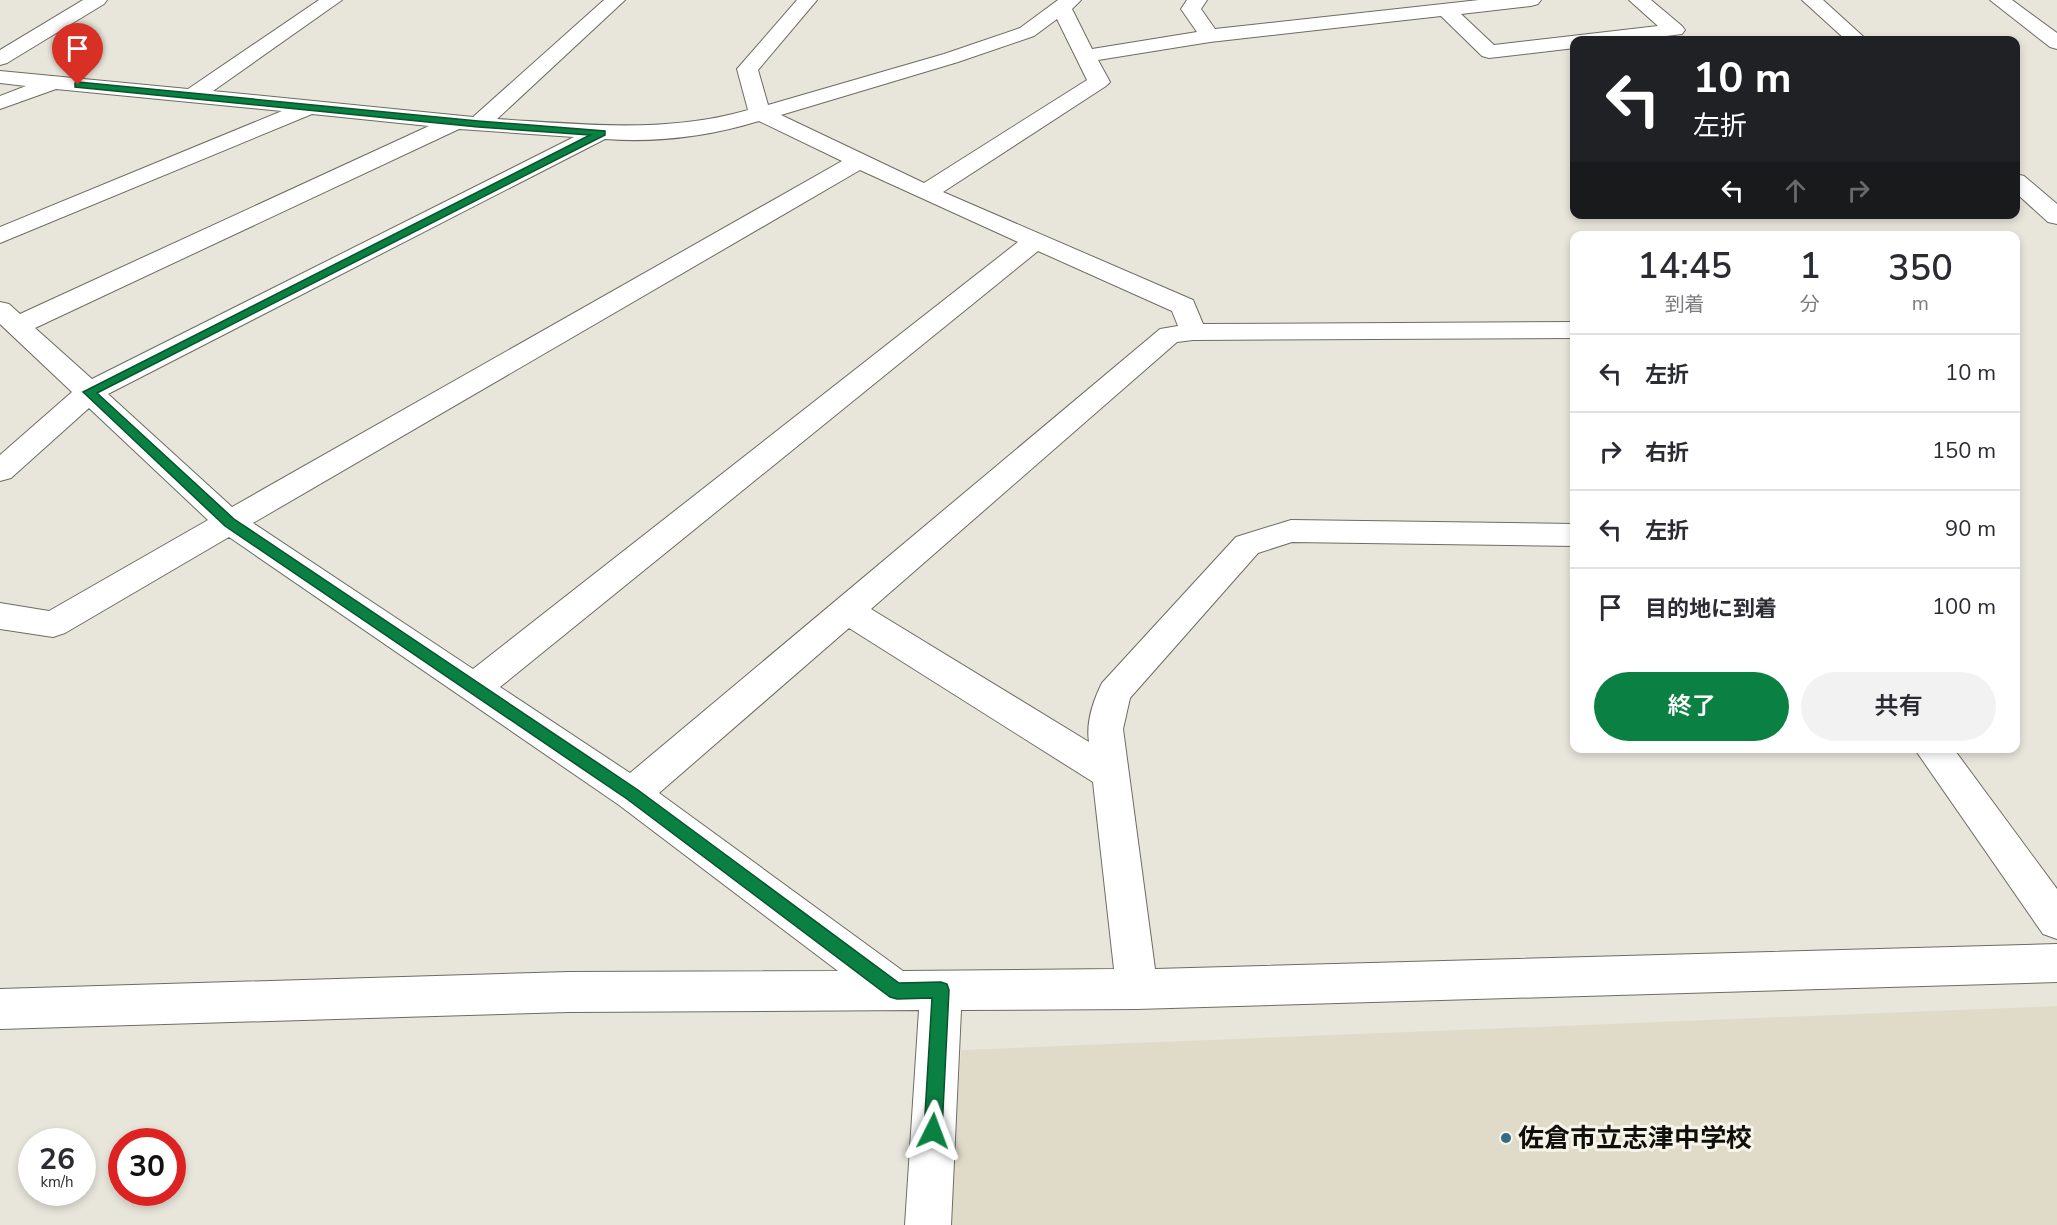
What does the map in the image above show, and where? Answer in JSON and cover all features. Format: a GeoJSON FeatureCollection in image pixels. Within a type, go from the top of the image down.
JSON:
{"type":"FeatureCollection","features":[{"type":"Feature","properties":{"kind":"street"},"geometry":{"type":"LineString","coordinates":[[0,59],[98,0]]}},
{"type":"Feature","properties":{"kind":"street"},"geometry":{"type":"LineString","coordinates":[[192,96],[332,0]]}},
{"type":"Feature","properties":{"kind":"street"},"geometry":{"type":"LineString","coordinates":[[615,0],[466,123],[8,318],[229,522],[632,795],[897,991]]}},
{"type":"Feature","properties":{"kind":"street"},"geometry":{"type":"LineString","coordinates":[[807,0],[747,69],[760,114],[925,193],[1184,306],[1193,332]]}},
{"type":"Feature","properties":{"kind":"street"},"geometry":{"type":"LineString","coordinates":[[1197,0],[1191,9],[1210,36]]}},
{"type":"Feature","properties":{"kind":"street"},"geometry":{"type":"LineString","coordinates":[[1086,56],[1210,36],[1531,0]]}},
{"type":"Feature","properties":{"kind":"street"},"geometry":{"type":"LineString","coordinates":[[1622,36],[1675,30],[1639,0]]}},
{"type":"Feature","properties":{"kind":"street"},"geometry":{"type":"LineString","coordinates":[[1812,0],[1852,36]]}},
{"type":"Feature","properties":{"kind":"street"},"geometry":{"type":"LineString","coordinates":[[2000,0],[2057,43]]}},
{"type":"Feature","properties":{"kind":"street"},"geometry":{"type":"LineString","coordinates":[[0,77],[466,123],[626,134],[719,126],[951,58],[1027,32],[1066,4],[1086,56],[1099,81],[925,193]]}},
{"type":"Feature","properties":{"kind":"street"},"geometry":{"type":"LineString","coordinates":[[1446,10],[1489,52],[1570,43]]}},
{"type":"Feature","properties":{"kind":"street"},"geometry":{"type":"LineString","coordinates":[[0,102],[56,82]]}},
{"type":"Feature","properties":{"kind":"street"},"geometry":{"type":"LineString","coordinates":[[0,236],[310,108]]}},
{"type":"Feature","properties":{"kind":"street"},"geometry":{"type":"LineString","coordinates":[[0,471],[89,392],[602,133]]}},
{"type":"Feature","properties":{"kind":"street"},"geometry":{"type":"LineString","coordinates":[[0,616],[53,624],[860,161]]}},
{"type":"Feature","properties":{"kind":"street"},"geometry":{"type":"LineString","coordinates":[[2020,184],[2057,217]]}},
{"type":"Feature","properties":{"kind":"street"},"geometry":{"type":"LineString","coordinates":[[474,688],[1035,241]]}},
{"type":"Feature","properties":{"kind":"street"},"geometry":{"type":"LineString","coordinates":[[632,795],[1169,335],[1193,332],[1570,330]]}},
{"type":"Feature","properties":{"kind":"street"},"geometry":{"type":"LineString","coordinates":[[1137,989],[1105,729],[1114,693],[1247,545],[1292,531],[1570,535]]}},
{"type":"Feature","properties":{"kind":"street"},"geometry":{"type":"LineString","coordinates":[[847,610],[1110,774]]}},
{"type":"Feature","properties":{"kind":"street"},"geometry":{"type":"LineString","coordinates":[[1936,753],[2057,921]]}},
{"type":"Feature","properties":{"kind":"street"},"geometry":{"type":"LineString","coordinates":[[0,1010],[569,992],[1137,989],[2057,963]]}},
{"type":"Feature","properties":{"kind":"street"},"geometry":{"type":"LineString","coordinates":[[928,1225],[941,990]]}},
{"type":"Feature","properties":{"kind":"shaded area","name":"佐倉市立志津中学校"},"geometry":{"type":"Polygon","coordinates":[[[2057,1006],[2057,1225],[950,1225],[961,1050],[2057,1006]]]}},
{"type":"Feature","properties":{"kind":"place","name":"佐倉市立志津中学校"},"geometry":{"type":"Point","coordinates":[1506,1138]}},
{"type":"Feature","properties":{"kind":"route"},"geometry":{"type":"LineString","coordinates":[[78,85],[478,124],[602,133],[89,392],[229,522],[632,795],[897,991],[941,990],[933,1131]]}}]}
